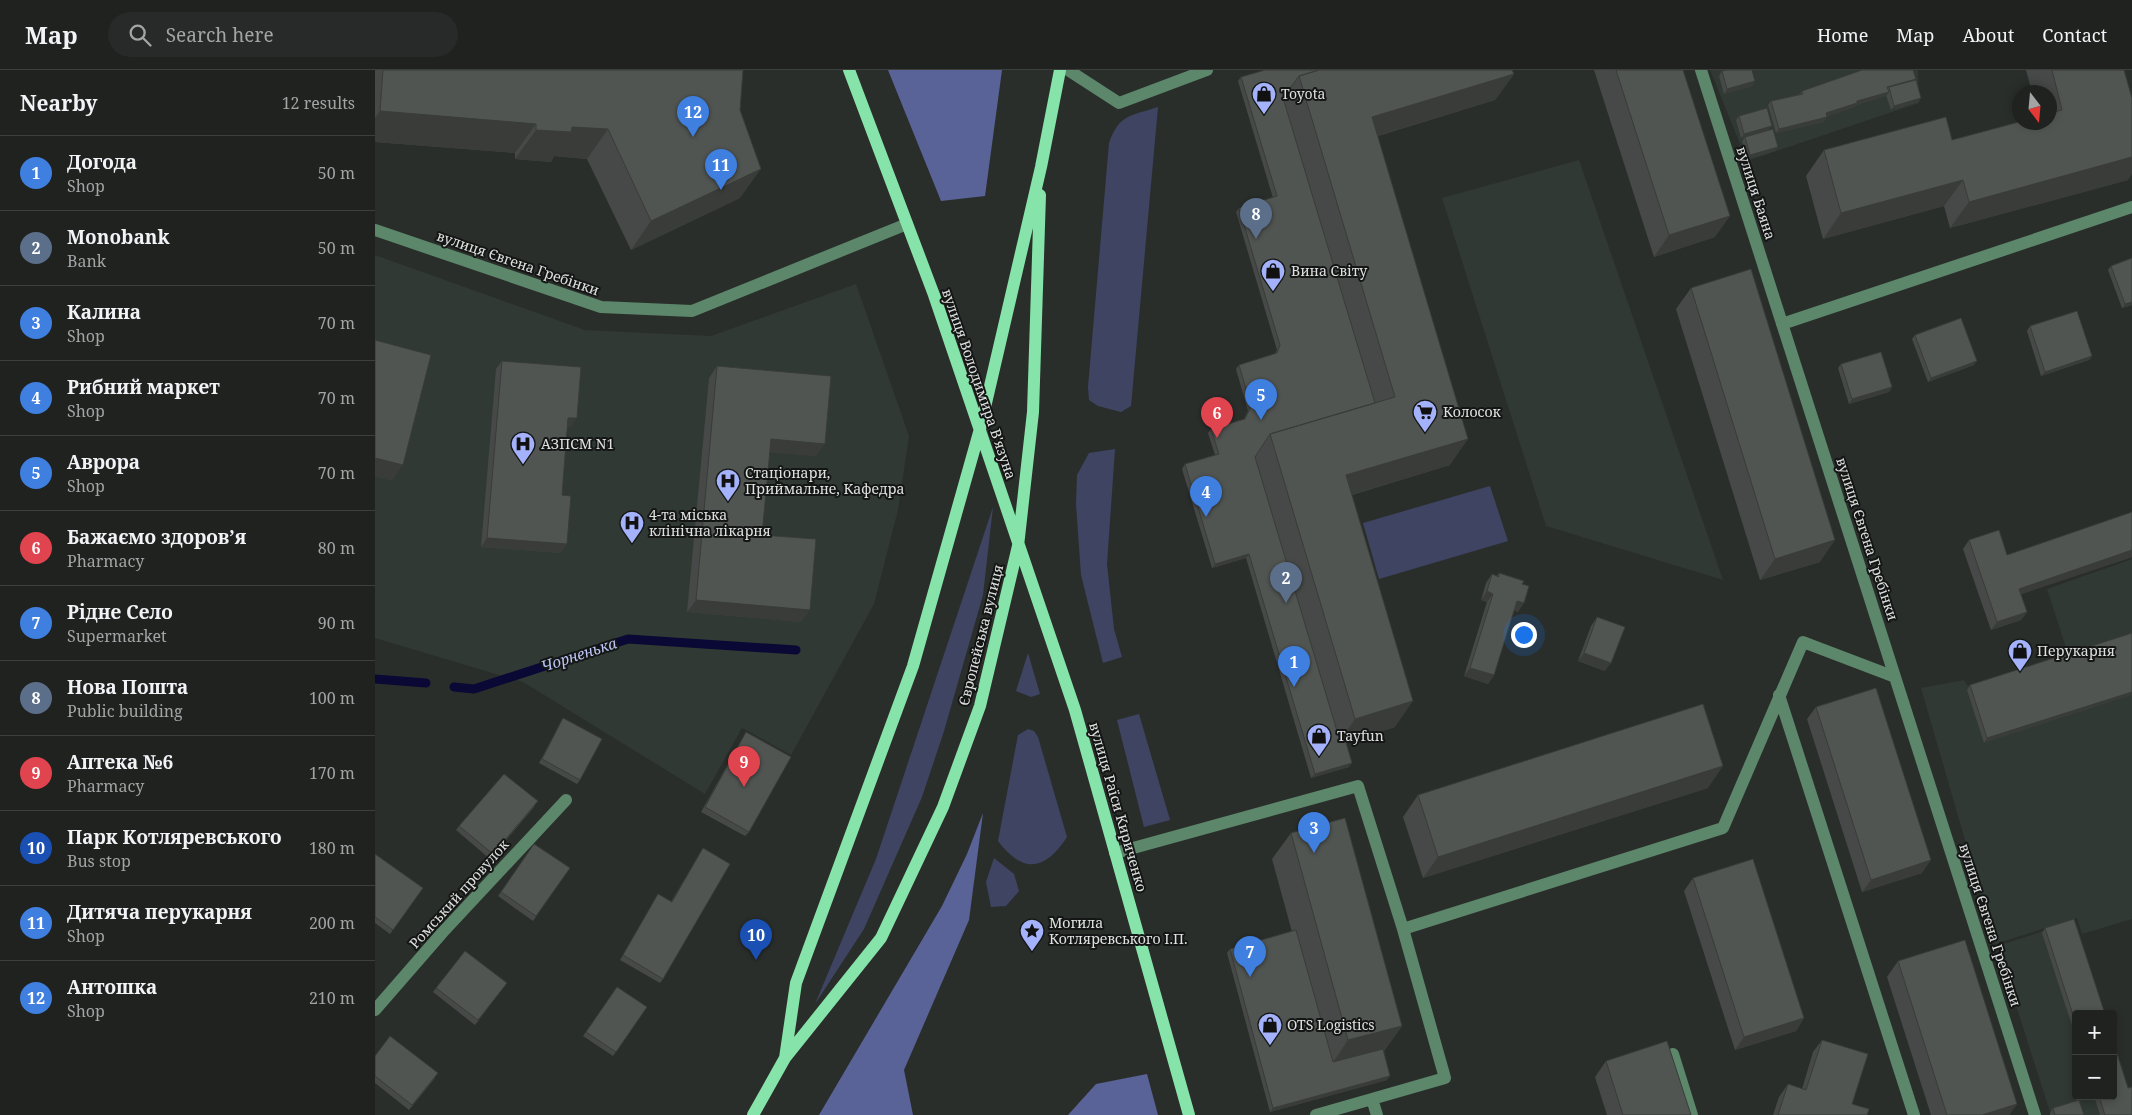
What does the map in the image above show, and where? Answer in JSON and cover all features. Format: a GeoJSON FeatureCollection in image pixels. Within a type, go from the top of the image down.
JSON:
{"type":"FeatureCollection","features":[{"type":"Feature","properties":{"kind":"main road","name":"вулиця Володимира В'язуна"},"geometry":{"type":"LineString","coordinates":[[849,70],[907,224],[980,429],[1075,710]]}},
{"type":"Feature","properties":{"kind":"main road","name":"Європейська вулиця"},"geometry":{"type":"LineString","coordinates":[[785,1058],[796,983],[913,666],[980,429],[1041,167],[1060,70]]}},
{"type":"Feature","properties":{"kind":"main road","name":"Європейська вулиця"},"geometry":{"type":"LineString","coordinates":[[753,1115],[785,1058],[881,938],[943,807],[982,700],[1018,546],[1033,412],[1041,167]]}},
{"type":"Feature","properties":{"kind":"main road","name":"вулиця Раїси Кириченко"},"geometry":{"type":"LineString","coordinates":[[1075,710],[1189,1115]]}},
{"type":"Feature","properties":{"kind":"street"},"geometry":{"type":"LineString","coordinates":[[1069,70],[1119,103],[1207,70]]}},
{"type":"Feature","properties":{"kind":"street","name":"вулиця Баяна"},"geometry":{"type":"LineString","coordinates":[[1701,70],[1782,324]]}},
{"type":"Feature","properties":{"kind":"street"},"geometry":{"type":"LineString","coordinates":[[1782,324],[2132,207]]}},
{"type":"Feature","properties":{"kind":"street","name":"вулиця Євгена Гребінки"},"geometry":{"type":"LineString","coordinates":[[375,230],[601,307],[692,311],[907,224]]}},
{"type":"Feature","properties":{"kind":"street","name":"вулиця Євгена Гребінки"},"geometry":{"type":"LineString","coordinates":[[1782,324],[2035,1115]]}},
{"type":"Feature","properties":{"kind":"street"},"geometry":{"type":"LineString","coordinates":[[1403,929],[1723,828],[1803,642],[1895,677]]}},
{"type":"Feature","properties":{"kind":"street"},"geometry":{"type":"LineString","coordinates":[[1779,695],[1914,1115]]}},
{"type":"Feature","properties":{"kind":"street"},"geometry":{"type":"LineString","coordinates":[[1115,853],[1358,786],[1403,929],[1445,1078],[1316,1115]]}},
{"type":"Feature","properties":{"kind":"street","name":"Ромський провулок"},"geometry":{"type":"LineString","coordinates":[[375,1010],[567,800]]}},
{"type":"Feature","properties":{"kind":"street"},"geometry":{"type":"LineString","coordinates":[[1673,1054],[1692,1115]]}},
{"type":"Feature","properties":{"kind":"street"},"geometry":{"type":"LineString","coordinates":[[1372,1099],[1377,1115]]}},
{"type":"Feature","properties":{"kind":"shaded area"},"geometry":{"type":"Polygon","coordinates":[[[888,70],[1002,70],[985,196],[941,201],[888,70]]]}},
{"type":"Feature","properties":{"kind":"shaded area"},"geometry":{"type":"Polygon","coordinates":[[[1710,70],[1918,70],[1919,103],[1747,161],[1710,70]]]}},
{"type":"Feature","properties":{"kind":"shaded area"},"geometry":{"type":"Polygon","coordinates":[[[1158,107],[1131,406],[1121,412],[1098,406],[1089,400],[1088,387],[1109,143],[1117,126],[1122,121],[1133,115],[1158,107]]]}},
{"type":"Feature","properties":{"kind":"shaded area"},"geometry":{"type":"Polygon","coordinates":[[[1579,160],[1723,580],[1546,526],[1442,198],[1579,160]]]}},
{"type":"Feature","properties":{"kind":"shaded area","name":"4-та міська клінічна лікарня"},"geometry":{"type":"Polygon","coordinates":[[[375,255],[585,330],[711,336],[856,284],[909,436],[898,510],[874,604],[791,755],[742,728],[705,794],[523,682],[375,638],[375,255]]]}},
{"type":"Feature","properties":{"kind":"shaded area"},"geometry":{"type":"Polygon","coordinates":[[[1115,449],[1107,564],[1114,629],[1122,657],[1103,663],[1081,575],[1076,504],[1077,475],[1089,453],[1115,449]]]}},
{"type":"Feature","properties":{"kind":"shaded area"},"geometry":{"type":"Polygon","coordinates":[[[1490,486],[1508,541],[1379,579],[1363,523],[1490,486]]]}},
{"type":"Feature","properties":{"kind":"shaded area"},"geometry":{"type":"Polygon","coordinates":[[[993,507],[983,595],[944,731],[922,797],[864,929],[815,1004],[876,859],[993,507]]]}},
{"type":"Feature","properties":{"kind":"shaded area"},"geometry":{"type":"Polygon","coordinates":[[[2132,559],[2132,919],[2082,934],[2077,918],[1995,944],[1921,688],[1964,680],[1968,686],[2068,654],[2047,589],[2132,559]]]}},
{"type":"Feature","properties":{"kind":"shaded area"},"geometry":{"type":"Polygon","coordinates":[[[1028,653],[1040,694],[1031,697],[1016,691],[1028,653]]]}},
{"type":"Feature","properties":{"kind":"shaded area"},"geometry":{"type":"Polygon","coordinates":[[[1139,714],[1170,820],[1144,827],[1117,720],[1139,714]]]}},
{"type":"Feature","properties":{"kind":"shaded area"},"geometry":{"type":"Polygon","coordinates":[[[1028,729],[1034,731],[1038,737],[1067,837],[1050,857],[1034,864],[1016,859],[998,841],[1018,735],[1028,729]]]}},
{"type":"Feature","properties":{"kind":"shaded area"},"geometry":{"type":"Polygon","coordinates":[[[983,813],[969,920],[904,1070],[913,1115],[819,1115],[942,906],[967,854],[983,813]]]}},
{"type":"Feature","properties":{"kind":"shaded area"},"geometry":{"type":"Polygon","coordinates":[[[994,858],[1014,874],[1019,891],[1006,906],[991,907],[986,882],[994,858]]]}},
{"type":"Feature","properties":{"kind":"shaded area"},"geometry":{"type":"Polygon","coordinates":[[[2075,921],[2104,1010],[2072,1010],[2072,1100],[2117,1100],[2117,1051],[2132,1098],[2132,1115],[2051,1115],[1997,946],[2075,921]]]}},
{"type":"Feature","properties":{"kind":"shaded area"},"geometry":{"type":"Polygon","coordinates":[[[1147,1074],[1158,1115],[1068,1115],[1096,1084],[1147,1074]]]}},
{"type":"Feature","properties":{"kind":"building"},"geometry":{"type":"Polygon","coordinates":[[[383,70],[743,70],[740,110],[761,169],[651,221],[608,129],[572,127],[571,132],[536,130],[536,124],[380,111],[383,70]]]}},
{"type":"Feature","properties":{"kind":"building"},"geometry":{"type":"Polygon","coordinates":[[[1265,70],[1319,70],[1299,76],[1283,98],[1375,403],[1270,434],[1255,457],[1340,741],[1345,739],[1352,763],[1315,774],[1249,554],[1215,564],[1185,464],[1219,454],[1211,429],[1245,419],[1251,406],[1239,365],[1277,353],[1280,345],[1239,208],[1277,196],[1241,77],[1265,70]]]}},
{"type":"Feature","properties":{"kind":"building"},"geometry":{"type":"Polygon","coordinates":[[[1319,70],[1512,70],[1514,74],[1372,117],[1468,439],[1346,475],[1413,701],[1355,719],[1270,434],[1395,397],[1299,76],[1319,70]]]}},
{"type":"Feature","properties":{"kind":"building"},"geometry":{"type":"Polygon","coordinates":[[[1616,70],[1683,70],[1730,216],[1669,235],[1616,70]]]}},
{"type":"Feature","properties":{"kind":"building"},"geometry":{"type":"Polygon","coordinates":[[[1752,70],[1755,81],[1727,89],[1722,71],[1752,70]]]}},
{"type":"Feature","properties":{"kind":"building"},"geometry":{"type":"Polygon","coordinates":[[[1862,70],[1913,70],[1916,79],[1887,87],[1889,92],[1857,101],[1857,103],[1826,113],[1827,117],[1779,129],[1771,101],[1803,94],[1802,91],[1862,70]]]}},
{"type":"Feature","properties":{"kind":"building"},"geometry":{"type":"Polygon","coordinates":[[[2052,70],[2124,70],[2132,98],[2132,157],[1969,202],[1963,180],[1841,213],[1824,150],[1946,117],[1952,140],[2012,124],[2012,130],[2057,130],[2057,111],[2062,110],[2052,70]]]}},
{"type":"Feature","properties":{"kind":"building"},"geometry":{"type":"Polygon","coordinates":[[[1916,80],[1921,98],[1894,106],[1889,87],[1916,80]]]}},
{"type":"Feature","properties":{"kind":"building"},"geometry":{"type":"Polygon","coordinates":[[[1767,108],[1772,126],[1744,134],[1739,116],[1767,108]]]}},
{"type":"Feature","properties":{"kind":"building"},"geometry":{"type":"Polygon","coordinates":[[[1773,129],[1778,147],[1750,155],[1745,137],[1773,129]]]}},
{"type":"Feature","properties":{"kind":"building"},"geometry":{"type":"Polygon","coordinates":[[[2132,258],[2132,302],[2125,304],[2111,266],[2132,258]]]}},
{"type":"Feature","properties":{"kind":"building"},"geometry":{"type":"Polygon","coordinates":[[[1751,269],[1835,540],[1775,559],[1691,288],[1751,269]]]}},
{"type":"Feature","properties":{"kind":"building"},"geometry":{"type":"Polygon","coordinates":[[[2077,311],[2092,356],[2045,372],[2030,326],[2077,311]]]}},
{"type":"Feature","properties":{"kind":"building"},"geometry":{"type":"Polygon","coordinates":[[[1961,318],[1977,361],[1931,378],[1915,335],[1961,318]]]}},
{"type":"Feature","properties":{"kind":"building"},"geometry":{"type":"Polygon","coordinates":[[[375,340],[431,355],[403,465],[375,458],[375,340]]]}},
{"type":"Feature","properties":{"kind":"building"},"geometry":{"type":"Polygon","coordinates":[[[1881,352],[1892,387],[1852,399],[1841,364],[1881,352]]]}},
{"type":"Feature","properties":{"kind":"building","name":"АЗПСМ N1"},"geometry":{"type":"Polygon","coordinates":[[[502,361],[581,367],[577,418],[568,418],[562,495],[571,496],[567,544],[487,538],[502,361]]]}},
{"type":"Feature","properties":{"kind":"building","name":"Стаціонари, Приймальне, Кафедра"},"geometry":{"type":"Polygon","coordinates":[[[717,366],[831,376],[825,444],[771,439],[762,535],[816,539],[810,610],[696,600],[717,366]]]}},
{"type":"Feature","properties":{"kind":"building"},"geometry":{"type":"Polygon","coordinates":[[[2132,512],[2132,550],[2019,589],[2027,612],[1997,622],[1969,540],[1999,530],[2007,555],[2132,512]]]}},
{"type":"Feature","properties":{"kind":"building"},"geometry":{"type":"Polygon","coordinates":[[[1499,573],[1524,581],[1522,584],[1529,586],[1524,603],[1517,601],[1494,675],[1470,668],[1493,594],[1487,591],[1492,574],[1499,577],[1499,573]]]}},
{"type":"Feature","properties":{"kind":"building"},"geometry":{"type":"Polygon","coordinates":[[[1597,617],[1625,627],[1611,663],[1584,653],[1597,617]]]}},
{"type":"Feature","properties":{"kind":"building"},"geometry":{"type":"Polygon","coordinates":[[[2132,633],[2132,692],[1987,738],[1970,685],[2132,633]]]}},
{"type":"Feature","properties":{"kind":"building"},"geometry":{"type":"Polygon","coordinates":[[[1876,688],[1931,860],[1871,880],[1816,707],[1876,688]]]}},
{"type":"Feature","properties":{"kind":"building"},"geometry":{"type":"Polygon","coordinates":[[[1703,704],[1723,766],[1438,857],[1418,795],[1703,704]]]}},
{"type":"Feature","properties":{"kind":"building"},"geometry":{"type":"Polygon","coordinates":[[[563,718],[602,739],[580,780],[542,759],[563,718]]]}},
{"type":"Feature","properties":{"kind":"building"},"geometry":{"type":"Polygon","coordinates":[[[746,732],[791,757],[749,832],[705,807],[746,732]]]}},
{"type":"Feature","properties":{"kind":"building"},"geometry":{"type":"Polygon","coordinates":[[[504,774],[538,801],[493,854],[459,826],[504,774]]]}},
{"type":"Feature","properties":{"kind":"building"},"geometry":{"type":"Polygon","coordinates":[[[1345,818],[1402,1026],[1348,1040],[1291,833],[1345,818]]]}},
{"type":"Feature","properties":{"kind":"building"},"geometry":{"type":"Polygon","coordinates":[[[534,844],[570,868],[536,916],[501,892],[534,844]]]}},
{"type":"Feature","properties":{"kind":"building"},"geometry":{"type":"Polygon","coordinates":[[[703,848],[730,864],[663,979],[623,955],[658,894],[672,902],[703,848]]]}},
{"type":"Feature","properties":{"kind":"building"},"geometry":{"type":"Polygon","coordinates":[[[375,854],[423,888],[393,930],[375,917],[375,854]]]}},
{"type":"Feature","properties":{"kind":"building"},"geometry":{"type":"Polygon","coordinates":[[[1753,859],[1804,1018],[1744,1037],[1693,878],[1753,859]]]}},
{"type":"Feature","properties":{"kind":"building"},"geometry":{"type":"Polygon","coordinates":[[[2074,919],[2104,1010],[2072,1010],[2072,1012],[2045,928],[2074,919]]]}},
{"type":"Feature","properties":{"kind":"building"},"geometry":{"type":"Polygon","coordinates":[[[1296,930],[1333,1062],[1383,1049],[1390,1076],[1273,1108],[1230,949],[1296,930]]]}},
{"type":"Feature","properties":{"kind":"building"},"geometry":{"type":"Polygon","coordinates":[[[1965,940],[2017,1104],[1982,1115],[1947,1115],[1898,961],[1965,940]]]}},
{"type":"Feature","properties":{"kind":"building"},"geometry":{"type":"Polygon","coordinates":[[[465,951],[507,983],[478,1020],[436,988],[465,951]]]}},
{"type":"Feature","properties":{"kind":"building"},"geometry":{"type":"Polygon","coordinates":[[[617,987],[647,1007],[616,1052],[586,1032],[617,987]]]}},
{"type":"Feature","properties":{"kind":"building"},"geometry":{"type":"Polygon","coordinates":[[[390,1036],[438,1073],[412,1105],[375,1076],[375,1056],[390,1036]]]}},
{"type":"Feature","properties":{"kind":"building"},"geometry":{"type":"Polygon","coordinates":[[[1822,1040],[1868,1054],[1852,1104],[1869,1109],[1867,1115],[1778,1115],[1788,1084],[1806,1090],[1822,1040]]]}},
{"type":"Feature","properties":{"kind":"building"},"geometry":{"type":"Polygon","coordinates":[[[1667,1041],[1691,1115],[1623,1115],[1606,1061],[1667,1041]]]}},
{"type":"Feature","properties":{"kind":"building"},"geometry":{"type":"Polygon","coordinates":[[[2117,1054],[2128,1088],[2132,1087],[2132,1115],[2105,1115],[2100,1100],[2117,1100],[2117,1054]]]}},
{"type":"Feature","properties":{"kind":"building"},"geometry":{"type":"Polygon","coordinates":[[[2079,1100],[2084,1115],[2055,1115],[2053,1108],[2079,1100]]]}},
{"type":"Feature","properties":{"kind":"waterway","name":"Чорненька"},"geometry":{"type":"LineString","coordinates":[[454,687],[474,689],[628,639],[796,650]]}},
{"type":"Feature","properties":{"kind":"waterway","name":"Чорненька"},"geometry":{"type":"LineString","coordinates":[[375,679],[426,683]]}},
{"type":"Feature","properties":{"kind":"place","name":"Toyota"},"geometry":{"type":"Point","coordinates":[1264,115]}},
{"type":"Feature","properties":{"kind":"place","name":"Антошка"},"geometry":{"type":"Point","coordinates":[693,137]}},
{"type":"Feature","properties":{"kind":"place","name":"Дитяча перукарня"},"geometry":{"type":"Point","coordinates":[721,190]}},
{"type":"Feature","properties":{"kind":"place","name":"Нова Пошта"},"geometry":{"type":"Point","coordinates":[1256,239]}},
{"type":"Feature","properties":{"kind":"place","name":"Вина Світу"},"geometry":{"type":"Point","coordinates":[1273,292]}},
{"type":"Feature","properties":{"kind":"place","name":"Аврора"},"geometry":{"type":"Point","coordinates":[1261,420]}},
{"type":"Feature","properties":{"kind":"place","name":"Колосок"},"geometry":{"type":"Point","coordinates":[1425,433]}},
{"type":"Feature","properties":{"kind":"place","name":"Бажаємо здоровʼя"},"geometry":{"type":"Point","coordinates":[1217,438]}},
{"type":"Feature","properties":{"kind":"place","name":"АЗПСМ N1"},"geometry":{"type":"Point","coordinates":[523,465]}},
{"type":"Feature","properties":{"kind":"place","name":"Стаціонари, Приймальне, Кафедра"},"geometry":{"type":"Point","coordinates":[728,502]}},
{"type":"Feature","properties":{"kind":"place","name":"Рибний маркет"},"geometry":{"type":"Point","coordinates":[1206,517]}},
{"type":"Feature","properties":{"kind":"place","name":"4-та міська клінічна лікарня"},"geometry":{"type":"Point","coordinates":[632,544]}},
{"type":"Feature","properties":{"kind":"place","name":"Monobank"},"geometry":{"type":"Point","coordinates":[1286,603]}},
{"type":"Feature","properties":{"kind":"place","name":"Перукарня"},"geometry":{"type":"Point","coordinates":[2020,672]}},
{"type":"Feature","properties":{"kind":"place","name":"Догода"},"geometry":{"type":"Point","coordinates":[1294,687]}},
{"type":"Feature","properties":{"kind":"place","name":"Tayfun"},"geometry":{"type":"Point","coordinates":[1319,757]}},
{"type":"Feature","properties":{"kind":"place","name":"Аптека №6"},"geometry":{"type":"Point","coordinates":[744,787]}},
{"type":"Feature","properties":{"kind":"place","name":"Калина"},"geometry":{"type":"Point","coordinates":[1314,853]}},
{"type":"Feature","properties":{"kind":"place","name":"Могила Котляревського І.П."},"geometry":{"type":"Point","coordinates":[1032,952]}},
{"type":"Feature","properties":{"kind":"place","name":"Парк Котляревського"},"geometry":{"type":"Point","coordinates":[756,960]}},
{"type":"Feature","properties":{"kind":"place","name":"Рідне Село"},"geometry":{"type":"Point","coordinates":[1250,977]}},
{"type":"Feature","properties":{"kind":"place","name":"OTS Logistics"},"geometry":{"type":"Point","coordinates":[1270,1046]}}]}
